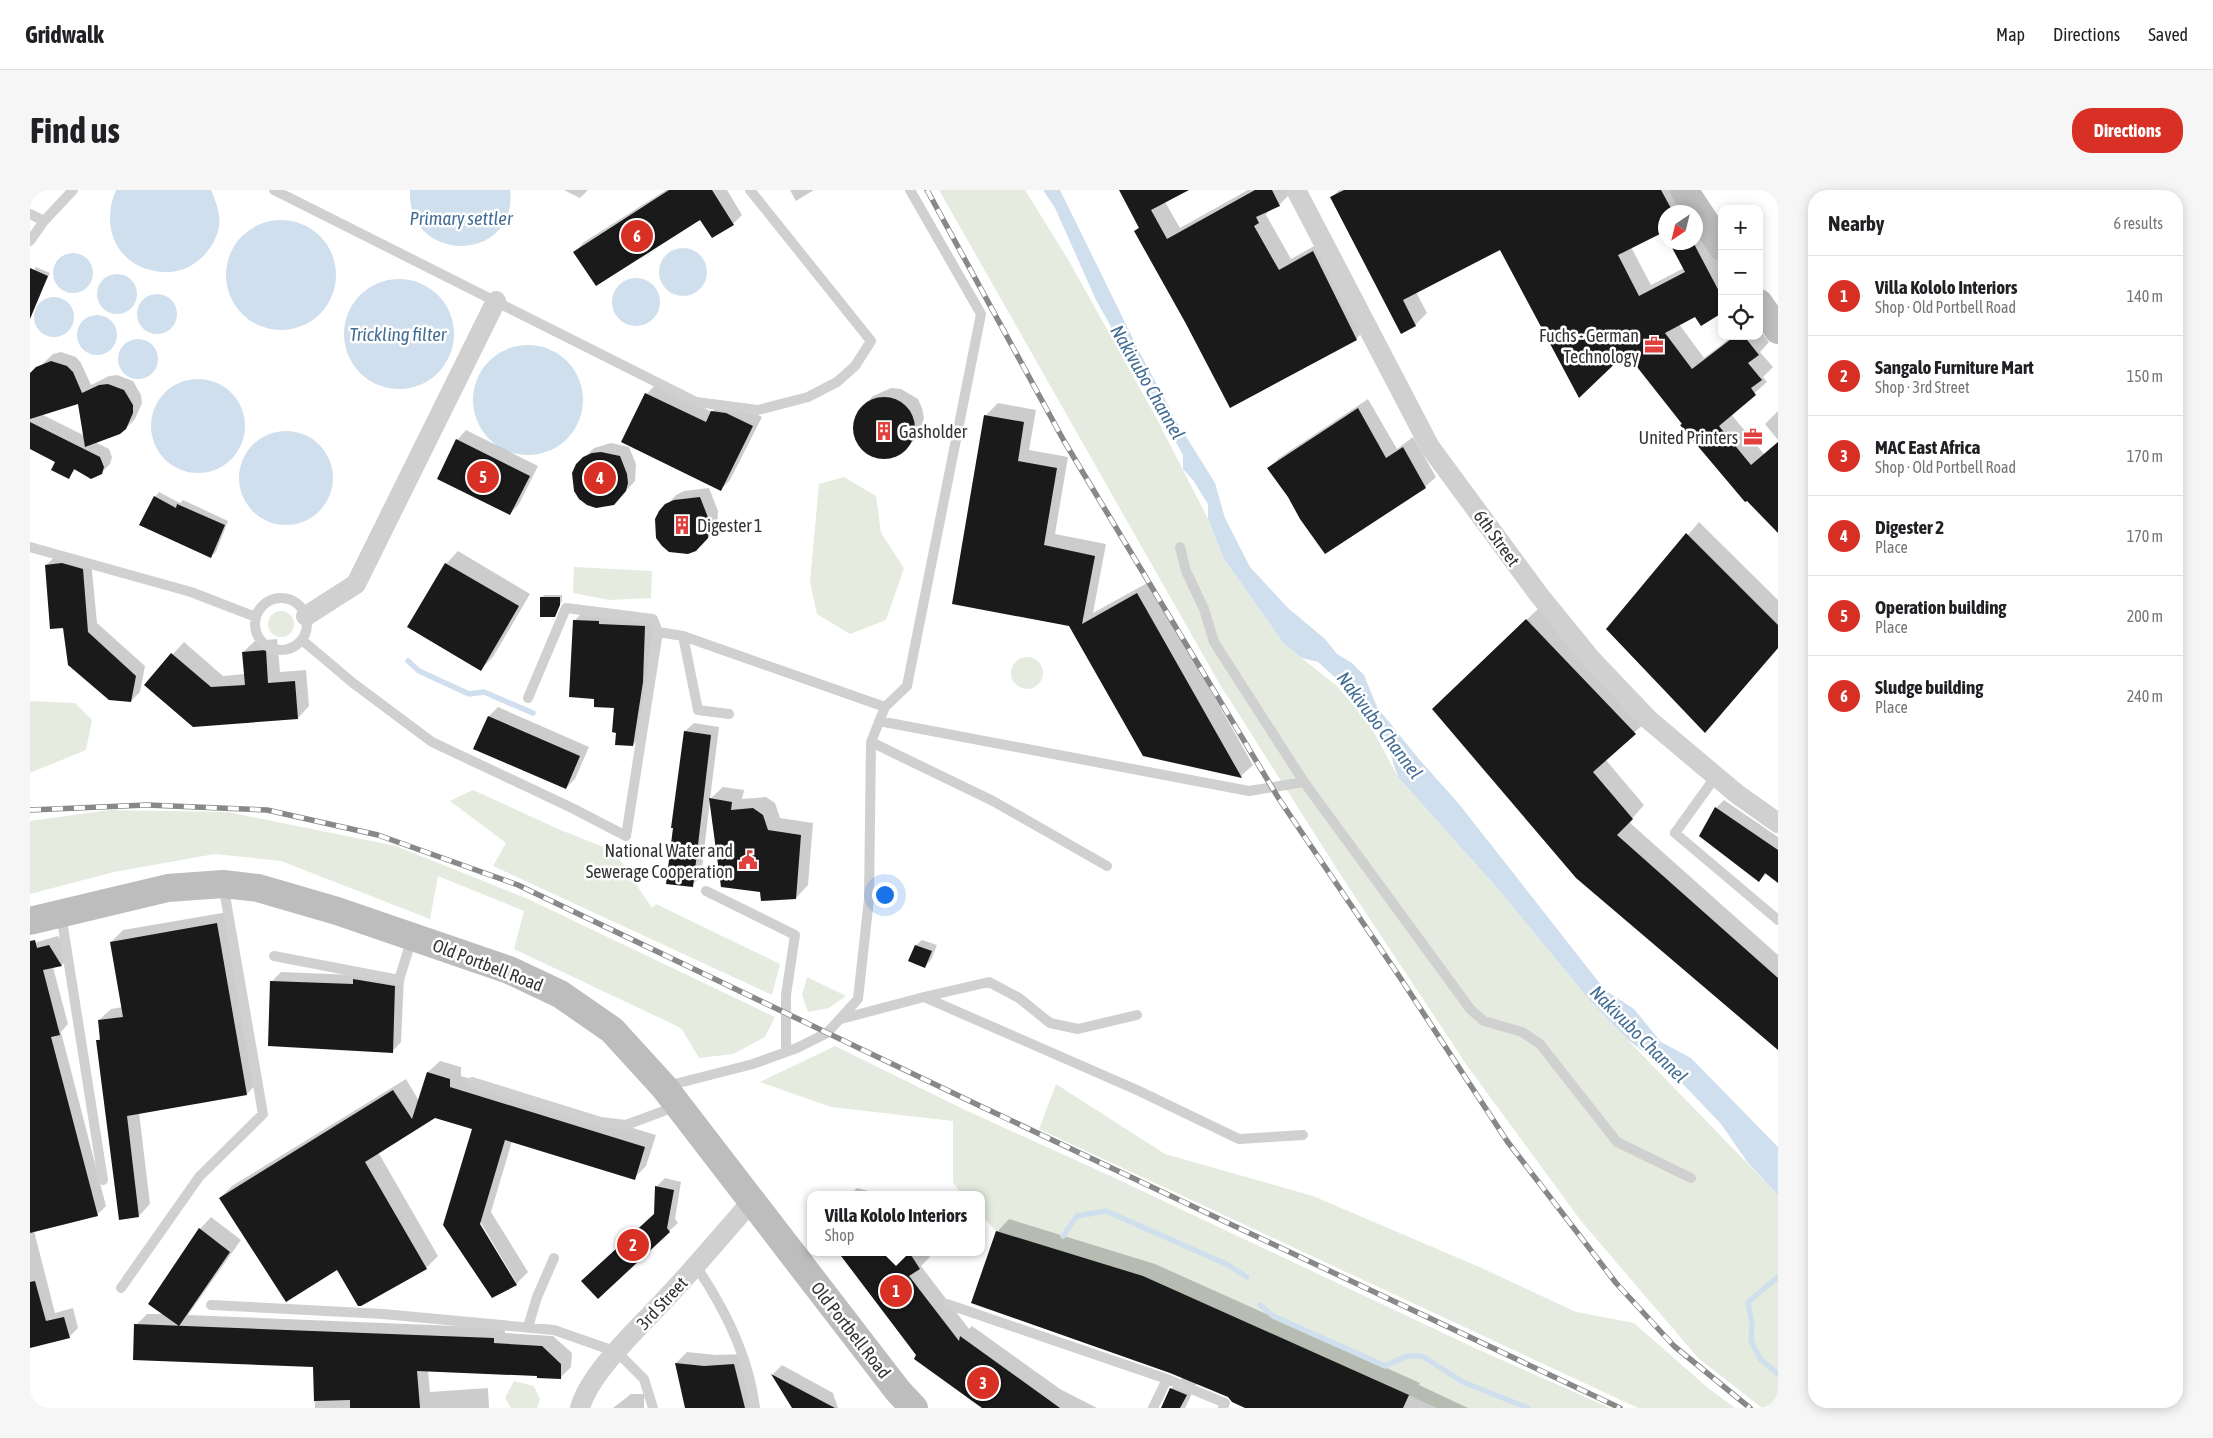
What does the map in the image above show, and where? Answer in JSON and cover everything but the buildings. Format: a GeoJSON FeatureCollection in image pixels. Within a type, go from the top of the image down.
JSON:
{"type":"FeatureCollection","features":[{"type":"Feature","properties":{"kind":"main road"},"geometry":{"type":"LineString","coordinates":[[1684,190],[1718,241]]}},
{"type":"Feature","properties":{"kind":"main road"},"geometry":{"type":"LineString","coordinates":[[1763,308],[1778,330]]}},
{"type":"Feature","properties":{"kind":"main road","name":"Old Portbell Road"},"geometry":{"type":"LineString","coordinates":[[30,921],[168,888],[223,884],[258,888],[337,911],[509,970],[560,994],[612,1030],[671,1096],[892,1384],[914,1408]]}},
{"type":"Feature","properties":{"kind":"street","name":"6th Street"},"geometry":{"type":"LineString","coordinates":[[1296,190],[1430,447],[1539,595],[1592,660],[1649,720],[1716,776],[1778,823]]}},
{"type":"Feature","properties":{"kind":"street"},"geometry":{"type":"LineString","coordinates":[[306,616],[356,584],[496,301]]}},
{"type":"Feature","properties":{"kind":"street","name":"3rd Street"},"geometry":{"type":"LineString","coordinates":[[580,1408],[589,1385],[751,1202]]}},
{"type":"Feature","properties":{"kind":"lane"},"geometry":{"type":"LineString","coordinates":[[30,241],[44,221],[73,190]]}},
{"type":"Feature","properties":{"kind":"lane"},"geometry":{"type":"LineString","coordinates":[[274,190],[696,402],[758,410],[808,397],[837,382],[854,366],[871,341],[750,190]]}},
{"type":"Feature","properties":{"kind":"lane"},"geometry":{"type":"LineString","coordinates":[[472,1082],[601,1122],[626,1125],[671,1096],[786,1052],[828,1033],[858,999],[869,899],[871,742],[885,707],[907,686],[981,314],[910,190]]}},
{"type":"Feature","properties":{"kind":"lane"},"geometry":{"type":"LineString","coordinates":[[30,214],[44,221]]}},
{"type":"Feature","properties":{"kind":"lane"},"geometry":{"type":"LineString","coordinates":[[30,547],[191,592],[256,617]]}},
{"type":"Feature","properties":{"kind":"lane"},"geometry":{"type":"LineString","coordinates":[[1180,547],[1186,571],[1204,609],[1214,642],[1304,782],[1471,1010],[1484,1021],[1522,1032],[1540,1044],[1617,1142],[1691,1178]]}},
{"type":"Feature","properties":{"kind":"lane"},"geometry":{"type":"LineString","coordinates":[[281,597],[289,598],[296,603],[306,616],[306,633],[295,646],[278,650],[269,647],[257,634],[256,617],[265,603],[281,597]]}},
{"type":"Feature","properties":{"kind":"lane"},"geometry":{"type":"LineString","coordinates":[[302,640],[353,684],[432,742],[572,808],[626,836],[658,632],[653,619],[566,608],[528,698]]}},
{"type":"Feature","properties":{"kind":"lane"},"geometry":{"type":"LineString","coordinates":[[658,632],[683,636],[885,707]]}},
{"type":"Feature","properties":{"kind":"lane"},"geometry":{"type":"LineString","coordinates":[[683,636],[698,710],[729,714]]}},
{"type":"Feature","properties":{"kind":"lane"},"geometry":{"type":"LineString","coordinates":[[880,721],[1249,791],[1304,782]]}},
{"type":"Feature","properties":{"kind":"lane"},"geometry":{"type":"LineString","coordinates":[[871,742],[993,801],[1107,866]]}},
{"type":"Feature","properties":{"kind":"lane"},"geometry":{"type":"LineString","coordinates":[[1716,776],[1675,833],[1778,920]]}},
{"type":"Feature","properties":{"kind":"lane"},"geometry":{"type":"LineString","coordinates":[[121,1288],[199,1177],[263,1114],[223,884]]}},
{"type":"Feature","properties":{"kind":"lane"},"geometry":{"type":"LineString","coordinates":[[706,891],[795,934],[786,995],[786,1052]]}},
{"type":"Feature","properties":{"kind":"lane"},"geometry":{"type":"LineString","coordinates":[[61,913],[103,1180]]}},
{"type":"Feature","properties":{"kind":"lane"},"geometry":{"type":"LineString","coordinates":[[274,956],[398,980],[412,937]]}},
{"type":"Feature","properties":{"kind":"lane"},"geometry":{"type":"LineString","coordinates":[[840,1019],[989,982],[1019,998],[1050,1023],[1078,1029],[1137,1015]]}},
{"type":"Feature","properties":{"kind":"lane"},"geometry":{"type":"LineString","coordinates":[[924,997],[1137,1090],[1239,1139],[1303,1135]]}},
{"type":"Feature","properties":{"kind":"lane"},"geometry":{"type":"LineString","coordinates":[[528,1328],[537,1297],[554,1258]]}},
{"type":"Feature","properties":{"kind":"lane"},"geometry":{"type":"LineString","coordinates":[[696,1266],[718,1298],[734,1331],[745,1364],[756,1408]]}},
{"type":"Feature","properties":{"kind":"lane"},"geometry":{"type":"LineString","coordinates":[[947,1304],[1167,1379],[1225,1403],[1223,1408]]}},
{"type":"Feature","properties":{"kind":"lane"},"geometry":{"type":"LineString","coordinates":[[211,1305],[383,1314],[554,1330],[617,1352],[644,1380],[653,1408]]}},
{"type":"Feature","properties":{"kind":"lane"},"geometry":{"type":"LineString","coordinates":[[1154,1408],[1167,1379]]}},
{"type":"Feature","properties":{"kind":"shaded area"},"geometry":{"type":"Polygon","coordinates":[[[939,190],[1025,190],[1069,261],[1157,419],[1208,519],[1224,559],[1284,644],[1337,686],[1370,725],[1398,777],[1498,889],[1592,1003],[1778,1195],[1778,1408],[1762,1408],[1698,1358],[1581,1221],[1468,1067],[1340,874],[1219,683],[939,190]]]}},
{"type":"Feature","properties":{"kind":"shaded area"},"geometry":{"type":"Polygon","coordinates":[[[844,477],[876,496],[881,533],[904,568],[886,620],[850,634],[817,614],[810,582],[819,484],[844,477]]]}},
{"type":"Feature","properties":{"kind":"shaded area"},"geometry":{"type":"Polygon","coordinates":[[[574,567],[652,571],[651,598],[609,600],[573,593],[574,567]]]}},
{"type":"Feature","properties":{"kind":"shaded area"},"geometry":{"type":"Polygon","coordinates":[[[281,611],[291,614],[294,624],[291,634],[281,637],[271,634],[268,624],[271,614],[281,611]]]}},
{"type":"Feature","properties":{"kind":"shaded area"},"geometry":{"type":"Polygon","coordinates":[[[1027,657],[1033,658],[1038,662],[1042,667],[1042,679],[1038,684],[1033,688],[1027,689],[1021,688],[1016,684],[1012,679],[1011,673],[1012,667],[1016,662],[1021,658],[1027,657]]]}},
{"type":"Feature","properties":{"kind":"shaded area"},"geometry":{"type":"Polygon","coordinates":[[[30,701],[75,703],[92,720],[86,750],[30,773],[30,701]]]}},
{"type":"Feature","properties":{"kind":"shaded area"},"geometry":{"type":"Polygon","coordinates":[[[473,790],[563,831],[614,851],[652,908],[656,904],[780,964],[772,995],[493,866],[506,843],[450,801],[473,790]]]}},
{"type":"Feature","properties":{"kind":"shaded area"},"geometry":{"type":"Polygon","coordinates":[[[109,810],[228,812],[396,846],[528,899],[775,1017],[765,1037],[733,1054],[699,1058],[681,1028],[514,949],[524,911],[438,876],[430,919],[281,861],[215,854],[114,872],[30,894],[30,821],[109,810]]]}},
{"type":"Feature","properties":{"kind":"shaded area"},"geometry":{"type":"Polygon","coordinates":[[[807,977],[846,996],[829,1008],[808,1012],[802,995],[807,977]]]}},
{"type":"Feature","properties":{"kind":"shaded area"},"geometry":{"type":"Polygon","coordinates":[[[835,1046],[961,1108],[1117,1179],[1475,1348],[1610,1408],[1437,1408],[1143,1276],[996,1231],[985,1219],[985,1191],[960,1191],[953,1183],[953,1121],[831,1107],[760,1082],[835,1046]]]}},
{"type":"Feature","properties":{"kind":"shaded area"},"geometry":{"type":"Polygon","coordinates":[[[1056,1084],[1165,1154],[1313,1196],[1484,1269],[1576,1312],[1634,1323],[1707,1387],[1735,1408],[1638,1408],[1039,1129],[1056,1084]]]}},
{"type":"Feature","properties":{"kind":"shaded area"},"geometry":{"type":"Polygon","coordinates":[[[514,1381],[534,1386],[540,1399],[537,1408],[511,1408],[505,1398],[514,1381]]]}},
{"type":"Feature","properties":{"kind":"water"},"geometry":{"type":"Polygon","coordinates":[[[116,190],[211,190],[218,208],[219,217],[219,227],[212,245],[192,265],[174,272],[148,270],[135,264],[117,245],[112,233],[111,205],[116,190]]]}},
{"type":"Feature","properties":{"kind":"water","name":"Primary settler"},"geometry":{"type":"Polygon","coordinates":[[[410,190],[510,190],[508,214],[498,231],[482,242],[462,246],[443,243],[426,233],[414,215],[410,190]]]}},
{"type":"Feature","properties":{"kind":"water","name":"Nakivubo Channel"},"geometry":{"type":"Polygon","coordinates":[[[1043,190],[1060,190],[1140,353],[1177,422],[1215,483],[1225,518],[1250,567],[1288,608],[1325,639],[1337,654],[1352,663],[1364,675],[1377,707],[1418,758],[1459,804],[1605,990],[1634,1009],[1661,1042],[1691,1058],[1778,1147],[1778,1195],[1748,1163],[1721,1124],[1681,1082],[1627,1039],[1592,1003],[1498,889],[1398,777],[1389,750],[1378,728],[1350,691],[1318,662],[1302,658],[1284,644],[1224,559],[1208,519],[1208,504],[1193,480],[1183,469],[1183,455],[1096,300],[1055,208],[1043,190]]]}},
{"type":"Feature","properties":{"kind":"water","name":"Trickling filter"},"geometry":{"type":"Polygon","coordinates":[[[281,220],[292,221],[302,225],[320,236],[331,254],[335,264],[335,286],[331,296],[320,314],[302,325],[292,329],[281,330],[270,329],[260,325],[242,314],[231,296],[227,286],[226,275],[227,264],[231,254],[242,236],[260,225],[270,221],[281,220]]]}},
{"type":"Feature","properties":{"kind":"water"},"geometry":{"type":"Polygon","coordinates":[[[678,248],[688,248],[700,255],[707,267],[707,277],[700,289],[688,296],[678,296],[670,292],[663,285],[659,277],[659,267],[663,259],[670,252],[678,248]]]}},
{"type":"Feature","properties":{"kind":"water"},"geometry":{"type":"Polygon","coordinates":[[[69,253],[77,253],[84,256],[90,262],[93,273],[90,284],[84,290],[77,293],[69,293],[62,290],[56,284],[53,277],[53,269],[56,262],[62,256],[69,253]]]}},
{"type":"Feature","properties":{"kind":"water"},"geometry":{"type":"Polygon","coordinates":[[[117,274],[128,277],[134,283],[137,294],[134,305],[128,311],[117,314],[106,311],[100,305],[97,294],[100,283],[106,277],[117,274]]]}},
{"type":"Feature","properties":{"kind":"water"},"geometry":{"type":"Polygon","coordinates":[[[631,278],[641,278],[653,285],[660,297],[660,307],[653,319],[641,326],[631,326],[623,322],[616,315],[612,307],[612,297],[616,289],[623,282],[631,278]]]}},
{"type":"Feature","properties":{"kind":"water","name":"Trickling filter"},"geometry":{"type":"Polygon","coordinates":[[[399,279],[420,283],[438,295],[450,313],[454,334],[450,355],[438,373],[420,385],[399,389],[378,385],[360,373],[348,355],[344,334],[348,313],[360,295],[378,283],[399,279]]]}},
{"type":"Feature","properties":{"kind":"water"},"geometry":{"type":"Polygon","coordinates":[[[157,294],[168,297],[174,303],[177,314],[174,325],[168,331],[157,334],[146,331],[140,325],[137,314],[140,303],[146,297],[157,294]]]}},
{"type":"Feature","properties":{"kind":"water"},"geometry":{"type":"Polygon","coordinates":[[[54,297],[65,300],[71,306],[74,317],[71,328],[65,334],[54,337],[43,334],[37,328],[34,317],[37,306],[43,300],[54,297]]]}},
{"type":"Feature","properties":{"kind":"water"},"geometry":{"type":"Polygon","coordinates":[[[93,315],[101,315],[108,318],[114,324],[117,335],[114,346],[108,352],[101,355],[93,355],[86,352],[80,346],[77,339],[77,331],[80,324],[86,318],[93,315]]]}},
{"type":"Feature","properties":{"kind":"water"},"geometry":{"type":"Polygon","coordinates":[[[134,339],[142,339],[149,342],[155,348],[158,359],[155,370],[149,376],[142,379],[134,379],[127,376],[121,370],[118,363],[118,355],[121,348],[127,342],[134,339]]]}},
{"type":"Feature","properties":{"kind":"water","name":"Trickling filter"},"geometry":{"type":"Polygon","coordinates":[[[528,345],[549,349],[567,361],[579,379],[583,400],[579,421],[567,439],[549,451],[528,455],[507,451],[489,439],[477,421],[473,400],[477,379],[489,361],[507,349],[528,345]]]}},
{"type":"Feature","properties":{"kind":"water"},"geometry":{"type":"Polygon","coordinates":[[[198,379],[216,383],[231,393],[241,408],[245,426],[241,444],[231,459],[216,469],[198,473],[180,469],[165,459],[155,444],[151,426],[155,408],[165,393],[180,383],[198,379]]]}},
{"type":"Feature","properties":{"kind":"water"},"geometry":{"type":"Polygon","coordinates":[[[286,431],[304,435],[319,445],[329,460],[333,478],[329,496],[319,511],[304,521],[286,525],[268,521],[253,511],[243,496],[239,478],[243,460],[253,445],[268,435],[286,431]]]}},
{"type":"Feature","properties":{"kind":"waterway"},"geometry":{"type":"LineString","coordinates":[[408,661],[419,671],[469,694],[484,692],[533,713]]}},
{"type":"Feature","properties":{"kind":"waterway"},"geometry":{"type":"LineString","coordinates":[[1063,1236],[1077,1216],[1106,1211],[1226,1264],[1247,1277]]}},
{"type":"Feature","properties":{"kind":"waterway"},"geometry":{"type":"LineString","coordinates":[[1778,1277],[1748,1302],[1752,1324],[1751,1341],[1761,1360],[1778,1374]]}},
{"type":"Feature","properties":{"kind":"waterway"},"geometry":{"type":"LineString","coordinates":[[1260,1305],[1273,1316],[1385,1366],[1407,1356],[1422,1356],[1463,1382],[1528,1408]]}},
{"type":"Feature","properties":{"kind":"railway"},"geometry":{"type":"LineString","coordinates":[[927,190],[1064,441],[1279,799],[1401,979],[1507,1141],[1616,1283],[1674,1346],[1750,1408]]}},
{"type":"Feature","properties":{"kind":"railway"},"geometry":{"type":"LineString","coordinates":[[30,810],[147,805],[267,810],[378,835],[518,885],[1620,1408]]}},
{"type":"Feature","properties":{"kind":"place","name":"Sludge building"},"geometry":{"type":"Point","coordinates":[637,236]}},
{"type":"Feature","properties":{"kind":"place","name":"Fuchs - German Technology"},"geometry":{"type":"Point","coordinates":[1654,345]}},
{"type":"Feature","properties":{"kind":"place","name":"Gasholder"},"geometry":{"type":"Point","coordinates":[884,431]}},
{"type":"Feature","properties":{"kind":"place","name":"United Printers"},"geometry":{"type":"Point","coordinates":[1753,437]}},
{"type":"Feature","properties":{"kind":"place","name":"Operation building"},"geometry":{"type":"Point","coordinates":[483,477]}},
{"type":"Feature","properties":{"kind":"place","name":"Digester 2"},"geometry":{"type":"Point","coordinates":[600,478]}},
{"type":"Feature","properties":{"kind":"place","name":"Digester 1"},"geometry":{"type":"Point","coordinates":[682,525]}},
{"type":"Feature","properties":{"kind":"place","name":"National Water and Sewerage Cooperation"},"geometry":{"type":"Point","coordinates":[748,860]}},
{"type":"Feature","properties":{"kind":"place","name":"Sangalo Furniture Mart"},"geometry":{"type":"Point","coordinates":[633,1245]}},
{"type":"Feature","properties":{"kind":"place","name":"Villa Kololo Interiors"},"geometry":{"type":"Point","coordinates":[896,1291]}},
{"type":"Feature","properties":{"kind":"place","name":"MAC East Africa"},"geometry":{"type":"Point","coordinates":[983,1383]}}]}
